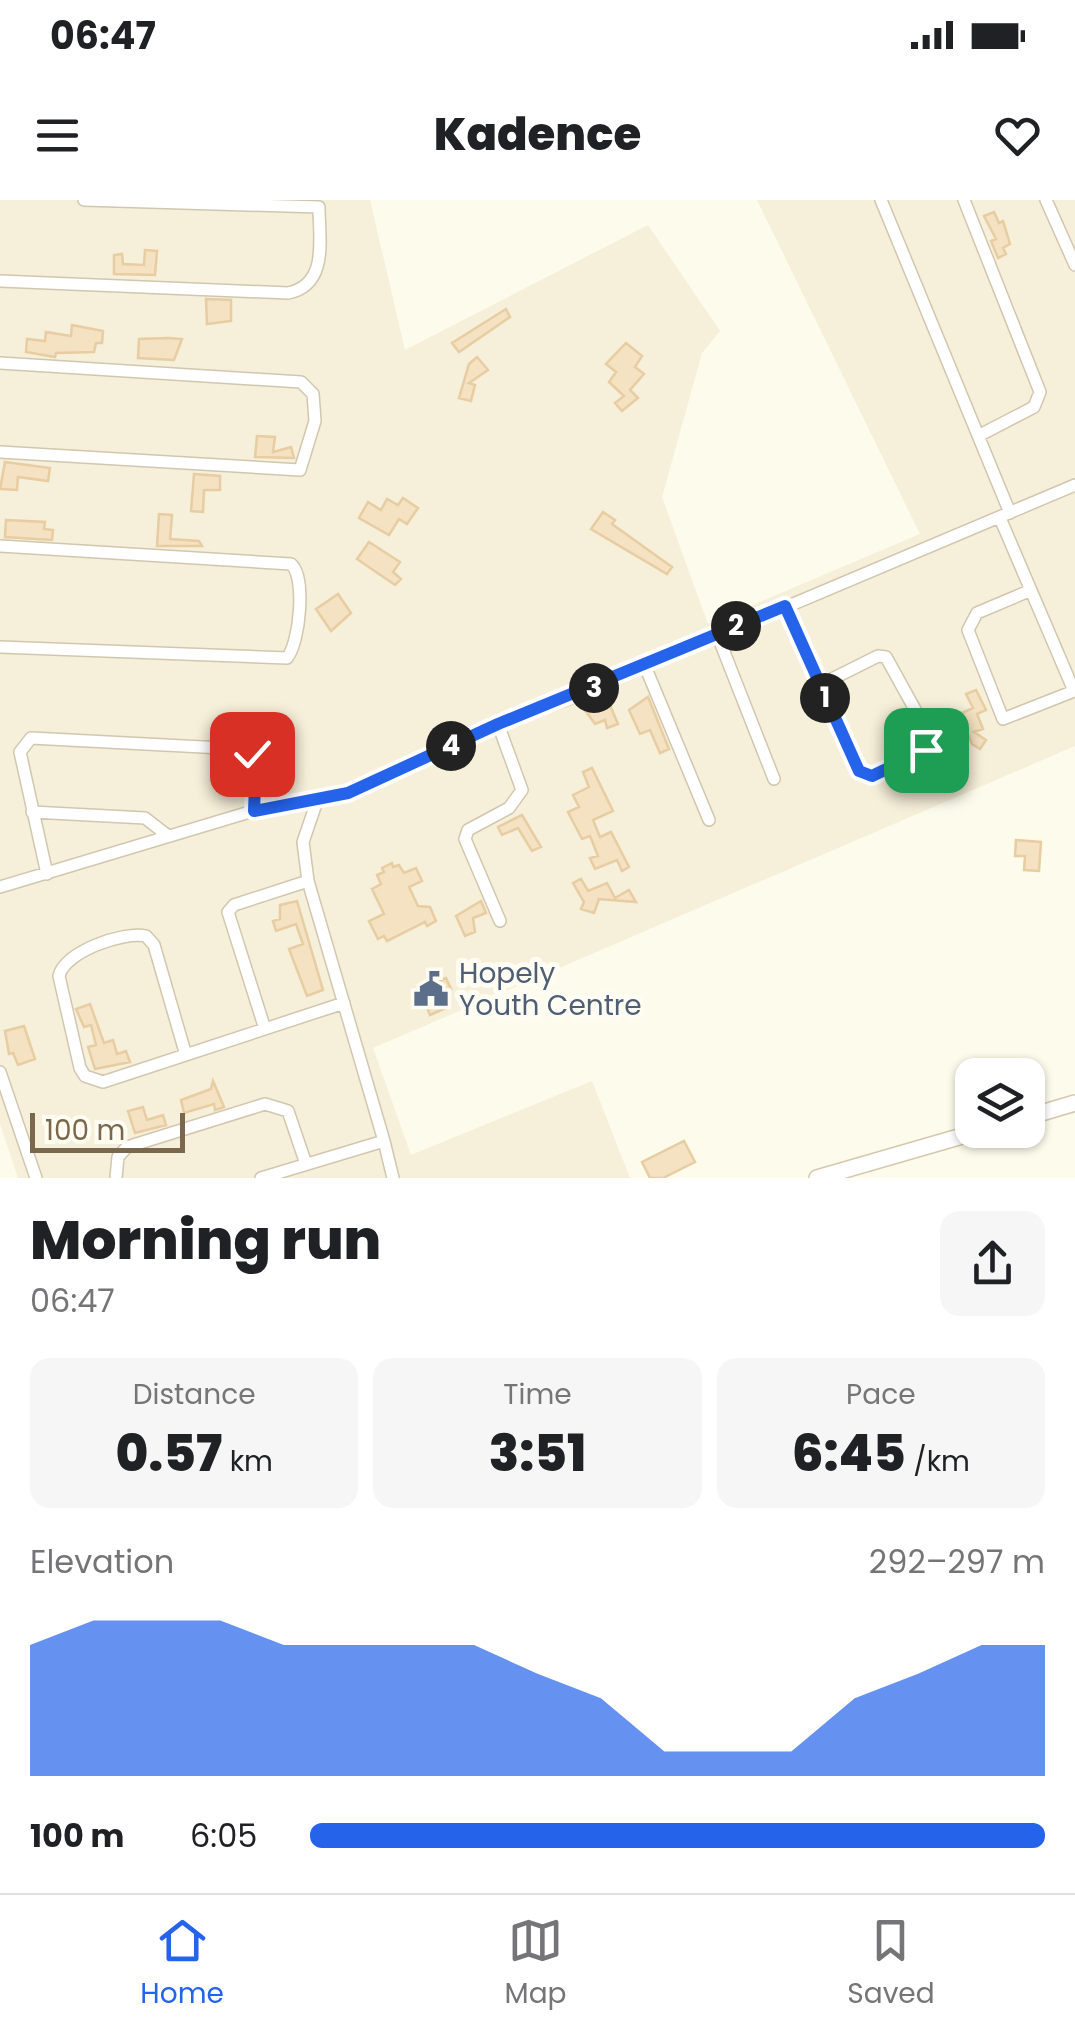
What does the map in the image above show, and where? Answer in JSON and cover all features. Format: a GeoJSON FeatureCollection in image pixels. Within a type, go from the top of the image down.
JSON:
{"type":"FeatureCollection","features":[{"type":"Feature","properties":{"kind":"main road"},"geometry":{"type":"LineString","coordinates":[[1045,1112],[1075,1103]]}},
{"type":"Feature","properties":{"kind":"main road"},"geometry":{"type":"LineString","coordinates":[[817,1178],[955,1138]]}},
{"type":"Feature","properties":{"kind":"street"},"geometry":{"type":"LineString","coordinates":[[0,281],[288,293],[305,286],[319,264],[319,207],[84,200]]}},
{"type":"Feature","properties":{"kind":"street"},"geometry":{"type":"LineString","coordinates":[[881,200],[980,435],[1029,591],[1074,690],[1003,718],[968,630],[977,614],[1029,591]]}},
{"type":"Feature","properties":{"kind":"street"},"geometry":{"type":"LineString","coordinates":[[964,200],[1040,392],[1034,407],[980,435]]}},
{"type":"Feature","properties":{"kind":"street"},"geometry":{"type":"LineString","coordinates":[[1046,200],[1075,266]]}},
{"type":"Feature","properties":{"kind":"street"},"geometry":{"type":"LineString","coordinates":[[0,363],[301,382],[313,394],[315,420],[300,470],[0,452]]}},
{"type":"Feature","properties":{"kind":"street"},"geometry":{"type":"LineString","coordinates":[[0,886],[254,811],[348,793],[498,724],[1075,484]]}},
{"type":"Feature","properties":{"kind":"street"},"geometry":{"type":"LineString","coordinates":[[0,546],[290,564],[299,574],[298,634],[287,658],[0,648]]}},
{"type":"Feature","properties":{"kind":"street"},"geometry":{"type":"LineString","coordinates":[[785,606],[855,766],[865,775],[916,759],[926,750],[918,715],[886,657],[878,656],[820,685]]}},
{"type":"Feature","properties":{"kind":"street"},"geometry":{"type":"LineString","coordinates":[[716,634],[774,778]]}},
{"type":"Feature","properties":{"kind":"street"},"geometry":{"type":"LineString","coordinates":[[645,666],[709,820]]}},
{"type":"Feature","properties":{"kind":"street"},"geometry":{"type":"LineString","coordinates":[[498,724],[522,790],[516,803],[468,830],[464,839],[500,921]]}},
{"type":"Feature","properties":{"kind":"street"},"geometry":{"type":"LineString","coordinates":[[47,874],[20,752],[26,740],[36,737],[248,752],[256,762],[254,811]]}},
{"type":"Feature","properties":{"kind":"street"},"geometry":{"type":"LineString","coordinates":[[317,801],[303,842],[308,882],[393,1178]]}},
{"type":"Feature","properties":{"kind":"street"},"geometry":{"type":"LineString","coordinates":[[32,812],[145,818],[168,835]]}},
{"type":"Feature","properties":{"kind":"street"},"geometry":{"type":"LineString","coordinates":[[264,1026],[228,912],[234,905],[308,882]]}},
{"type":"Feature","properties":{"kind":"street"},"geometry":{"type":"LineString","coordinates":[[185,1052],[154,945],[146,936],[135,934],[72,956],[62,966],[59,976],[86,1076],[103,1082],[264,1026],[344,1003]]}},
{"type":"Feature","properties":{"kind":"street"},"geometry":{"type":"LineString","coordinates":[[0,1072],[36,1178]]}},
{"type":"Feature","properties":{"kind":"street"},"geometry":{"type":"LineString","coordinates":[[116,1178],[118,1157],[127,1147],[265,1104],[288,1111],[306,1164]]}},
{"type":"Feature","properties":{"kind":"street"},"geometry":{"type":"LineString","coordinates":[[261,1178],[384,1141]]}},
{"type":"Feature","properties":{"kind":"shaded area"},"geometry":{"type":"Polygon","coordinates":[[[0,200],[370,200],[405,350],[648,225],[720,331],[702,353],[662,497],[708,624],[920,534],[757,200],[1075,200],[1075,746],[373,1048],[411,1155],[592,1081],[630,1178],[18,1178],[0,1124],[0,200]]]}},
{"type":"Feature","properties":{"kind":"building"},"geometry":{"type":"Polygon","coordinates":[[[994,212],[999,223],[1003,221],[1010,244],[1003,248],[1006,254],[998,258],[991,241],[996,239],[984,216],[994,212]]]}},
{"type":"Feature","properties":{"kind":"building"},"geometry":{"type":"Polygon","coordinates":[[[145,250],[157,251],[155,275],[114,274],[114,255],[122,254],[123,264],[144,265],[145,250]]]}},
{"type":"Feature","properties":{"kind":"building"},"geometry":{"type":"Polygon","coordinates":[[[206,299],[231,300],[231,321],[207,324],[206,299]]]}},
{"type":"Feature","properties":{"kind":"building"},"geometry":{"type":"Polygon","coordinates":[[[506,309],[510,317],[459,352],[452,343],[506,309]]]}},
{"type":"Feature","properties":{"kind":"building"},"geometry":{"type":"Polygon","coordinates":[[[72,325],[103,331],[102,343],[96,343],[94,352],[56,353],[55,357],[26,352],[27,339],[45,341],[46,332],[71,336],[72,325]]]}},
{"type":"Feature","properties":{"kind":"building"},"geometry":{"type":"Polygon","coordinates":[[[139,339],[182,339],[174,360],[138,358],[139,339]]]}},
{"type":"Feature","properties":{"kind":"building"},"geometry":{"type":"Polygon","coordinates":[[[626,343],[642,356],[635,367],[644,374],[630,390],[638,398],[622,411],[615,403],[624,396],[609,382],[616,372],[606,364],[626,343]]]}},
{"type":"Feature","properties":{"kind":"building"},"geometry":{"type":"Polygon","coordinates":[[[477,357],[488,370],[469,383],[475,385],[471,401],[459,398],[469,364],[477,357]]]}},
{"type":"Feature","properties":{"kind":"building"},"geometry":{"type":"Polygon","coordinates":[[[257,436],[275,437],[273,452],[291,447],[294,458],[255,457],[257,436]]]}},
{"type":"Feature","properties":{"kind":"building"},"geometry":{"type":"Polygon","coordinates":[[[5,462],[50,468],[48,481],[18,477],[17,490],[0,489],[5,462]]]}},
{"type":"Feature","properties":{"kind":"building"},"geometry":{"type":"Polygon","coordinates":[[[194,474],[220,476],[220,490],[204,490],[203,512],[191,511],[194,474]]]}},
{"type":"Feature","properties":{"kind":"building"},"geometry":{"type":"Polygon","coordinates":[[[403,498],[418,508],[407,524],[399,519],[389,535],[359,518],[368,502],[381,510],[387,499],[398,505],[403,498]]]}},
{"type":"Feature","properties":{"kind":"building"},"geometry":{"type":"Polygon","coordinates":[[[603,512],[615,520],[612,524],[672,567],[667,574],[591,529],[603,512]]]}},
{"type":"Feature","properties":{"kind":"building"},"geometry":{"type":"Polygon","coordinates":[[[159,514],[172,515],[170,539],[199,541],[202,546],[157,546],[159,514]]]}},
{"type":"Feature","properties":{"kind":"building"},"geometry":{"type":"Polygon","coordinates":[[[6,520],[45,522],[44,529],[53,530],[52,540],[5,537],[6,520]]]}},
{"type":"Feature","properties":{"kind":"building"},"geometry":{"type":"Polygon","coordinates":[[[369,542],[400,562],[393,572],[401,579],[395,585],[357,559],[369,542]]]}},
{"type":"Feature","properties":{"kind":"building"},"geometry":{"type":"Polygon","coordinates":[[[338,594],[351,613],[331,631],[316,609],[338,594]]]}},
{"type":"Feature","properties":{"kind":"building"},"geometry":{"type":"Polygon","coordinates":[[[976,690],[986,710],[977,714],[983,729],[974,732],[986,740],[980,749],[972,744],[960,714],[973,708],[966,694],[976,690]]]}},
{"type":"Feature","properties":{"kind":"building"},"geometry":{"type":"Polygon","coordinates":[[[606,696],[618,724],[607,728],[605,720],[595,724],[582,706],[606,696]]]}},
{"type":"Feature","properties":{"kind":"building"},"geometry":{"type":"Polygon","coordinates":[[[648,697],[669,749],[660,753],[650,730],[640,734],[629,710],[648,697]]]}},
{"type":"Feature","properties":{"kind":"building"},"geometry":{"type":"Polygon","coordinates":[[[592,768],[613,811],[593,820],[600,837],[611,832],[629,867],[622,871],[617,860],[595,869],[590,858],[598,856],[590,836],[582,839],[568,812],[579,807],[573,795],[589,787],[583,772],[592,768]]]}},
{"type":"Feature","properties":{"kind":"building"},"geometry":{"type":"Polygon","coordinates":[[[522,815],[541,847],[532,851],[518,828],[502,835],[498,827],[522,815]]]}},
{"type":"Feature","properties":{"kind":"building"},"geometry":{"type":"Polygon","coordinates":[[[1016,840],[1041,842],[1039,871],[1024,870],[1025,856],[1015,856],[1016,840]]]}},
{"type":"Feature","properties":{"kind":"building"},"geometry":{"type":"Polygon","coordinates":[[[392,863],[404,873],[416,868],[422,881],[409,887],[418,906],[430,907],[436,921],[427,926],[425,922],[387,941],[384,936],[378,939],[369,921],[384,914],[372,889],[381,884],[377,875],[384,872],[382,868],[392,863]]]}},
{"type":"Feature","properties":{"kind":"building"},"geometry":{"type":"Polygon","coordinates":[[[581,879],[588,891],[607,883],[615,898],[629,890],[636,902],[599,899],[594,913],[581,909],[584,902],[573,883],[581,879]]]}},
{"type":"Feature","properties":{"kind":"building"},"geometry":{"type":"Polygon","coordinates":[[[297,901],[323,990],[307,996],[289,949],[303,944],[296,924],[276,931],[273,921],[280,919],[280,905],[297,901]]]}},
{"type":"Feature","properties":{"kind":"building"},"geometry":{"type":"Polygon","coordinates":[[[481,901],[486,913],[473,918],[475,932],[465,936],[456,916],[481,901]]]}},
{"type":"Feature","properties":{"kind":"building"},"geometry":{"type":"Polygon","coordinates":[[[446,978],[451,989],[442,992],[448,1007],[430,1015],[420,990],[446,978]]]}},
{"type":"Feature","properties":{"kind":"building"},"geometry":{"type":"Polygon","coordinates":[[[90,1004],[104,1043],[113,1040],[117,1054],[126,1051],[130,1062],[95,1069],[88,1047],[96,1045],[91,1025],[84,1027],[76,1009],[90,1004]]]}},
{"type":"Feature","properties":{"kind":"building"},"geometry":{"type":"Polygon","coordinates":[[[24,1026],[35,1059],[18,1065],[13,1053],[9,1054],[5,1031],[24,1026]]]}},
{"type":"Feature","properties":{"kind":"building"},"geometry":{"type":"Polygon","coordinates":[[[213,1081],[224,1107],[215,1110],[214,1104],[184,1113],[181,1100],[211,1089],[213,1081]]]}},
{"type":"Feature","properties":{"kind":"building"},"geometry":{"type":"Polygon","coordinates":[[[143,1107],[147,1120],[163,1115],[166,1125],[135,1133],[128,1111],[143,1107]]]}},
{"type":"Feature","properties":{"kind":"building"},"geometry":{"type":"Polygon","coordinates":[[[684,1141],[695,1162],[663,1178],[650,1178],[642,1162],[684,1141]]]}},
{"type":"Feature","properties":{"kind":"place","name":"Hopely Youth Centre"},"geometry":{"type":"Point","coordinates":[431,989]}},
{"type":"Feature","properties":{"kind":"route"},"geometry":{"type":"LineString","coordinates":[[252,754],[256,758],[254,811],[334,798],[498,724],[566,700],[785,606],[859,771],[872,776],[916,759],[926,750]]}}]}
